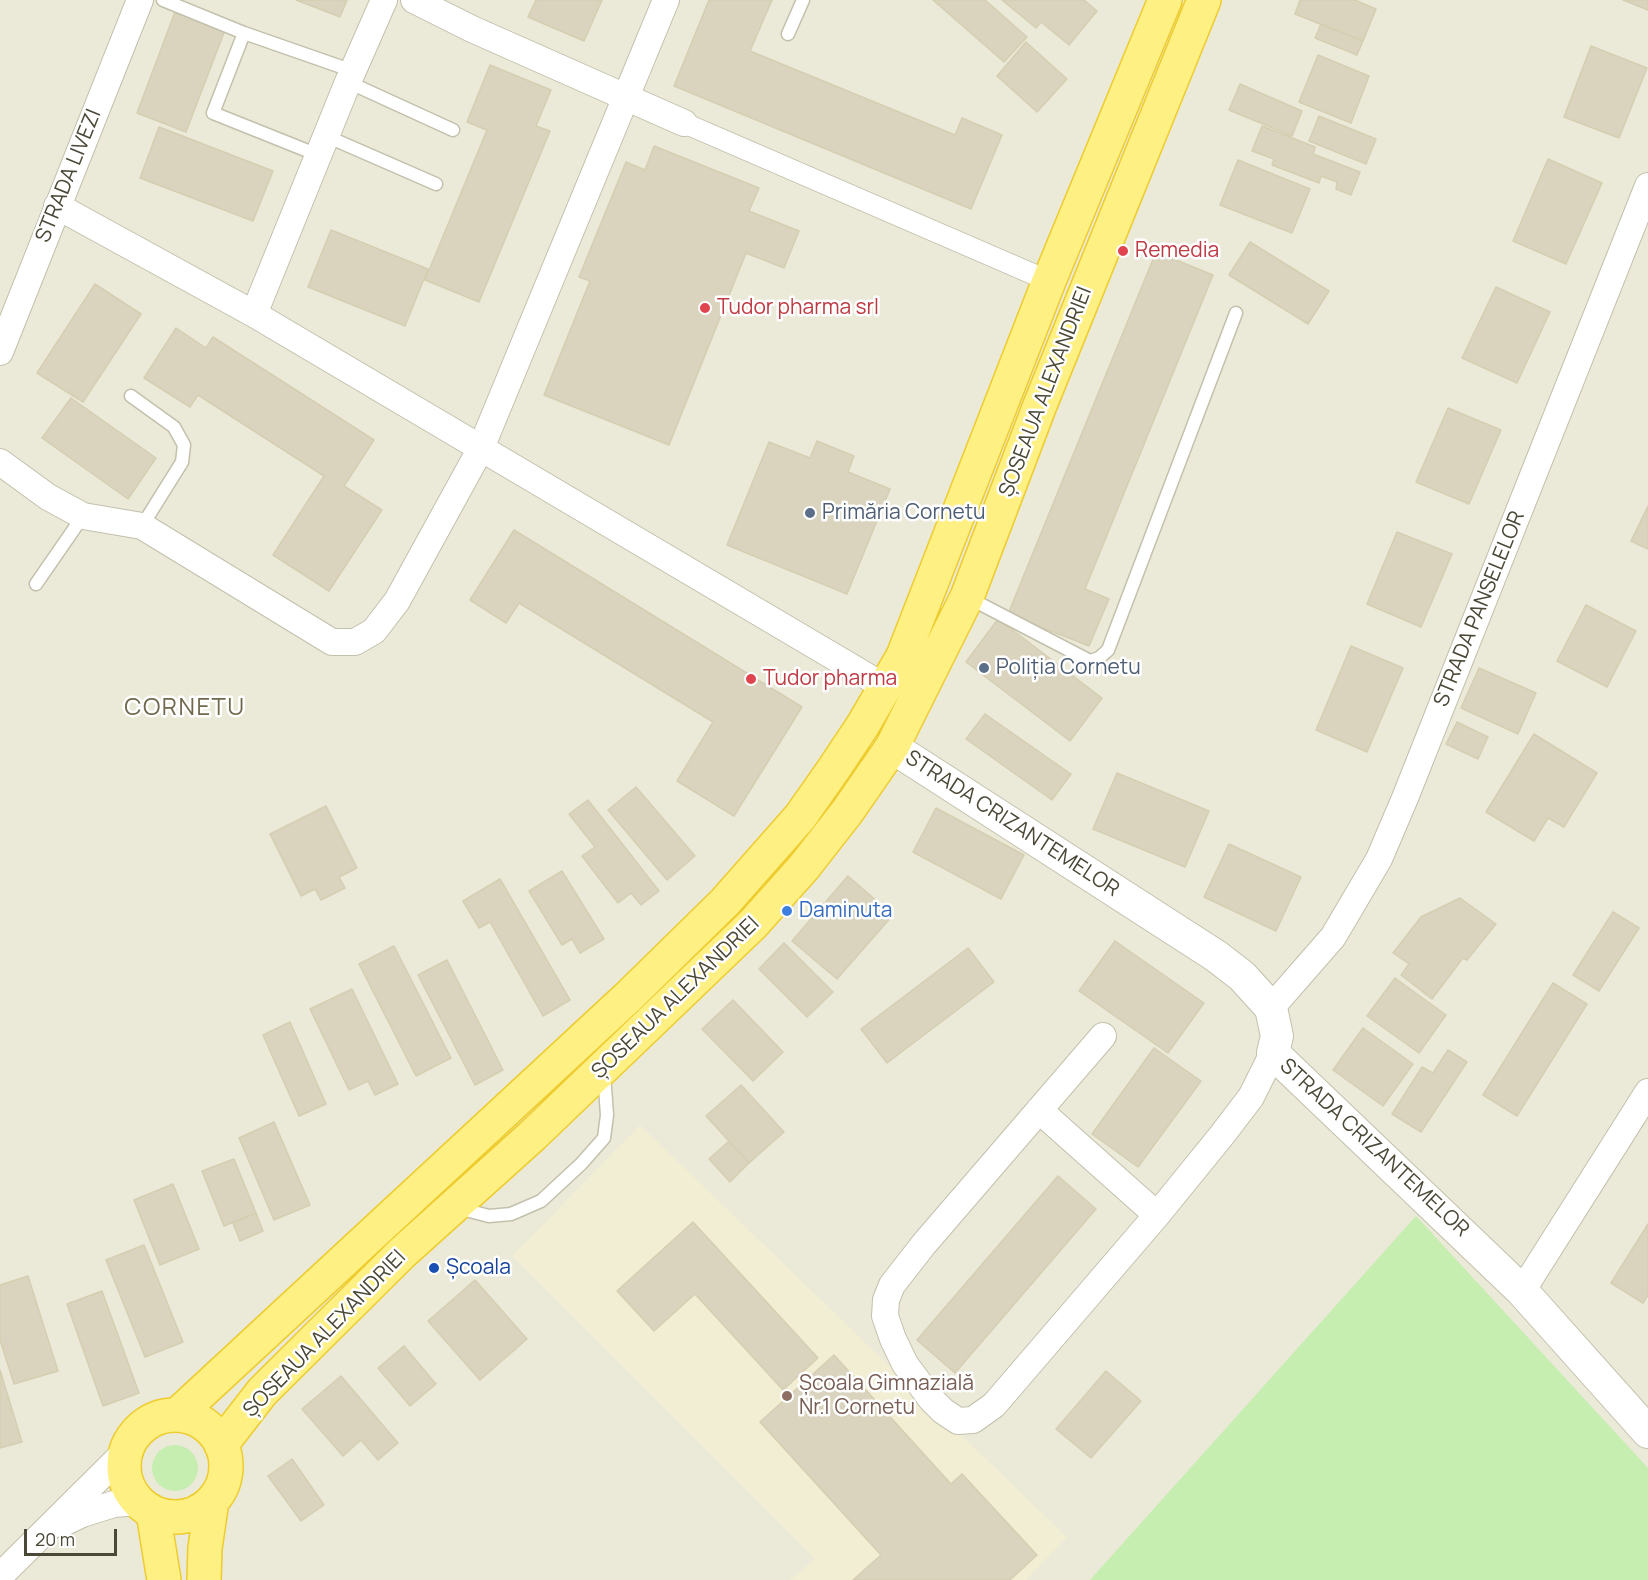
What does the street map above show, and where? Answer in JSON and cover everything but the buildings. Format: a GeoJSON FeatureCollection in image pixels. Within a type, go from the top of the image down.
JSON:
{"type":"FeatureCollection","features":[{"type":"Feature","properties":{"kind":"highway","name":"ȘOSEAUA ALEXANDRIEI"},"geometry":{"type":"LineString","coordinates":[[126,1451],[132,1439],[151,1421],[164,1416],[177,1415],[618,1006],[725,902],[800,817],[857,734],[903,656],[1049,281],[1165,0]]}},
{"type":"Feature","properties":{"kind":"highway","name":"ȘOSEAUA ALEXANDRIEI"},"geometry":{"type":"LineString","coordinates":[[221,1445],[262,1392],[402,1253],[604,1068],[753,924],[811,858],[847,812],[892,747],[967,597],[1040,405],[1204,0]]}},
{"type":"Feature","properties":{"kind":"highway"},"geometry":{"type":"LineString","coordinates":[[146,1507],[168,1517],[184,1516],[199,1511],[212,1501],[220,1489],[225,1474],[225,1459],[221,1445],[214,1433],[203,1424],[177,1415]]}},
{"type":"Feature","properties":{"kind":"highway"},"geometry":{"type":"LineString","coordinates":[[126,1451],[125,1473],[129,1486],[146,1507],[164,1580]]}},
{"type":"Feature","properties":{"kind":"highway"},"geometry":{"type":"LineString","coordinates":[[204,1580],[205,1548],[212,1501]]}},
{"type":"Feature","properties":{"kind":"street","name":"STRADA LIVEZI"},"geometry":{"type":"LineString","coordinates":[[0,352],[140,0]]}},
{"type":"Feature","properties":{"kind":"street"},"geometry":{"type":"LineString","coordinates":[[254,314],[350,76],[384,0]]}},
{"type":"Feature","properties":{"kind":"street"},"geometry":{"type":"LineString","coordinates":[[414,0],[472,29],[626,95],[684,123],[1049,281]]}},
{"type":"Feature","properties":{"kind":"street"},"geometry":{"type":"LineString","coordinates":[[0,462],[48,497],[83,516],[142,526],[332,642],[355,642],[374,631],[397,602],[481,448],[666,0]]}},
{"type":"Feature","properties":{"kind":"street","name":"STRADA PANSELELOR"},"geometry":{"type":"LineString","coordinates":[[1271,1008],[1334,937],[1378,859],[1405,798],[1648,186]]}},
{"type":"Feature","properties":{"kind":"street"},"geometry":{"type":"LineString","coordinates":[[57,206],[254,314],[885,687]]}},
{"type":"Feature","properties":{"kind":"street","name":"STRADA CRIZANTEMELOR"},"geometry":{"type":"LineString","coordinates":[[892,747],[1216,956],[1242,976],[1271,1008],[1276,1036],[1273,1053],[1522,1291],[1648,1432]]}},
{"type":"Feature","properties":{"kind":"street"},"geometry":{"type":"LineString","coordinates":[[1102,1036],[924,1244],[892,1284],[886,1300],[885,1316],[905,1364],[931,1399],[958,1421],[973,1420],[994,1405],[1157,1215],[1251,1097],[1273,1053]]}},
{"type":"Feature","properties":{"kind":"street"},"geometry":{"type":"LineString","coordinates":[[1522,1291],[1648,1092]]}},
{"type":"Feature","properties":{"kind":"street"},"geometry":{"type":"LineString","coordinates":[[1039,1110],[1157,1215]]}},
{"type":"Feature","properties":{"kind":"street"},"geometry":{"type":"LineString","coordinates":[[0,1576],[126,1451]]}},
{"type":"Feature","properties":{"kind":"street"},"geometry":{"type":"LineString","coordinates":[[45,1532],[114,1504],[146,1507]]}},
{"type":"Feature","properties":{"kind":"lane"},"geometry":{"type":"LineString","coordinates":[[163,0],[350,76],[453,130]]}},
{"type":"Feature","properties":{"kind":"lane"},"geometry":{"type":"LineString","coordinates":[[788,34],[803,0]]}},
{"type":"Feature","properties":{"kind":"lane"},"geometry":{"type":"LineString","coordinates":[[244,33],[213,113],[436,184]]}},
{"type":"Feature","properties":{"kind":"lane"},"geometry":{"type":"LineString","coordinates":[[967,597],[1090,661],[1099,658],[1108,650],[1236,313]]}},
{"type":"Feature","properties":{"kind":"lane"},"geometry":{"type":"LineString","coordinates":[[131,396],[174,427],[184,445],[182,462],[142,526]]}},
{"type":"Feature","properties":{"kind":"lane"},"geometry":{"type":"LineString","coordinates":[[36,584],[83,516]]}},
{"type":"Feature","properties":{"kind":"lane"},"geometry":{"type":"LineString","coordinates":[[454,1206],[489,1216],[511,1214],[541,1201],[549,1194],[581,1164],[604,1138],[607,1115],[604,1068]]}},
{"type":"Feature","properties":{"kind":"shaded area"},"geometry":{"type":"Polygon","coordinates":[[[0,0],[1648,0],[1648,1580],[0,1580],[0,0]]]}},
{"type":"Feature","properties":{"kind":"shaded area","name":"Școala Gimnazială Nr.1 Cornetu"},"geometry":{"type":"Polygon","coordinates":[[[640,1125],[1067,1537],[1026,1580],[790,1580],[815,1559],[512,1256],[640,1125]]]}},
{"type":"Feature","properties":{"kind":"green space"},"geometry":{"type":"Polygon","coordinates":[[[1416,1216],[1648,1468],[1648,1580],[1090,1580],[1416,1216]]]}},
{"type":"Feature","properties":{"kind":"green space"},"geometry":{"type":"Polygon","coordinates":[[[175,1445],[191,1452],[198,1468],[191,1484],[175,1491],[159,1484],[152,1468],[159,1452],[175,1445]]]}},
{"type":"Feature","properties":{"kind":"place","name":"Remedia"},"geometry":{"type":"Point","coordinates":[1123,251]}},
{"type":"Feature","properties":{"kind":"place","name":"Tudor pharma srl"},"geometry":{"type":"Point","coordinates":[705,308]}},
{"type":"Feature","properties":{"kind":"place","name":"Primăria Cornetu"},"geometry":{"type":"Point","coordinates":[810,513]}},
{"type":"Feature","properties":{"kind":"place","name":"Poliția Cornetu"},"geometry":{"type":"Point","coordinates":[984,668]}},
{"type":"Feature","properties":{"kind":"place","name":"Tudor pharma"},"geometry":{"type":"Point","coordinates":[751,679]}},
{"type":"Feature","properties":{"kind":"place","name":"Daminuta"},"geometry":{"type":"Point","coordinates":[787,911]}},
{"type":"Feature","properties":{"kind":"place","name":"Școala"},"geometry":{"type":"Point","coordinates":[434,1268]}},
{"type":"Feature","properties":{"kind":"place","name":"Școala Gimnazială Nr.1 Cornetu"},"geometry":{"type":"Point","coordinates":[787,1396]}},
{"type":"Feature","properties":{"kind":"district","name":"CORNETU"},"geometry":{"type":"Point","coordinates":[185,708]}}]}
